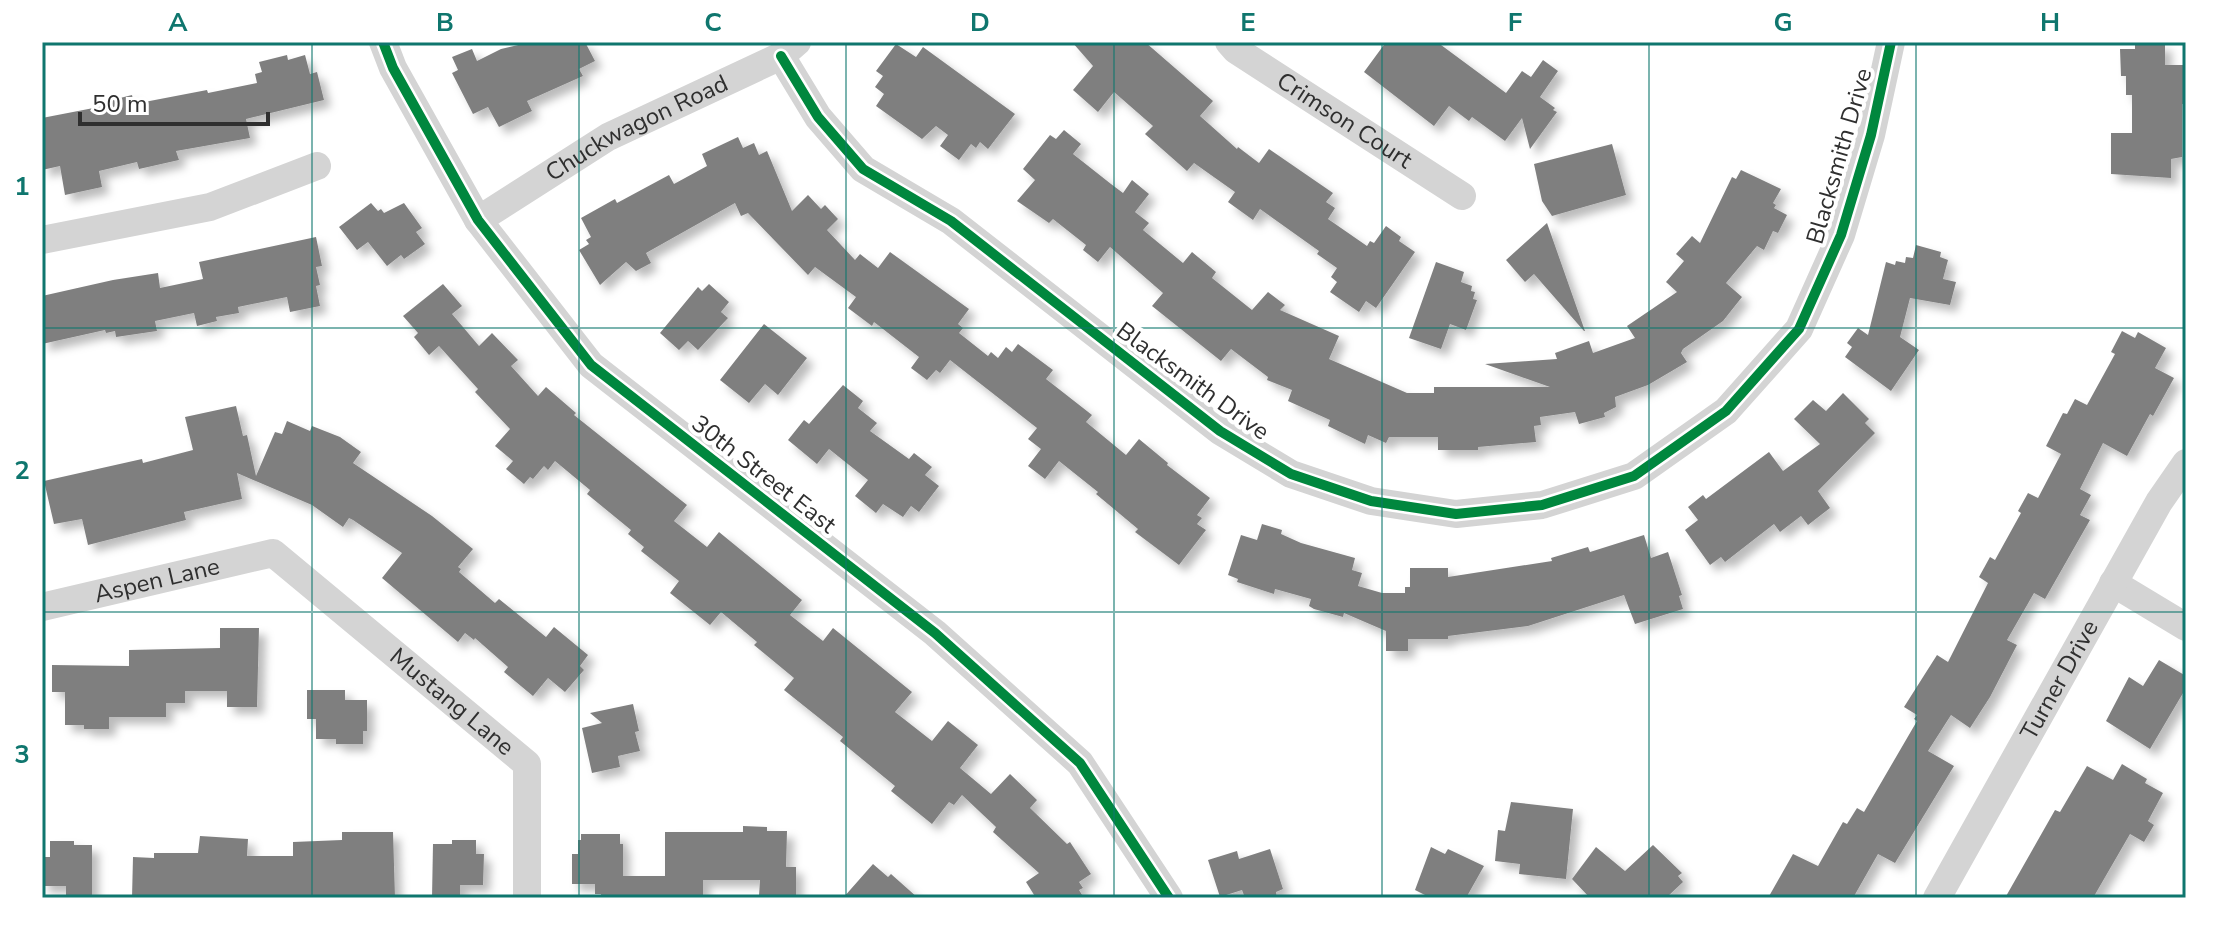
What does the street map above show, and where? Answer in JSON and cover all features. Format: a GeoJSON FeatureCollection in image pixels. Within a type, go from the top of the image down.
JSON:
{"type":"FeatureCollection","features":[{"type":"Feature","properties":{"kind":"street","name":"30th Street East"},"geometry":{"type":"LineString","coordinates":[[383,42],[393,68],[478,220],[591,365],[935,633],[1080,763],[1169,898]]}},
{"type":"Feature","properties":{"kind":"street","name":"Crimson Court"},"geometry":{"type":"LineString","coordinates":[[1229,42],[1236,50],[1462,196]]}},
{"type":"Feature","properties":{"kind":"street","name":"Blacksmith Drive"},"geometry":{"type":"LineString","coordinates":[[789,49],[818,117],[863,169],[951,221],[1220,431],[1291,474],[1371,501],[1456,514],[1542,505],[1634,476],[1726,411],[1799,329],[1841,235],[1871,135],[1891,42]]}},
{"type":"Feature","properties":{"kind":"street","name":"Chuckwagon Road"},"geometry":{"type":"LineString","coordinates":[[478,220],[608,137],[789,49]]}},
{"type":"Feature","properties":{"kind":"street"},"geometry":{"type":"LineString","coordinates":[[42,240],[210,207],[317,166]]}},
{"type":"Feature","properties":{"kind":"street","name":"Turner Drive"},"geometry":{"type":"LineString","coordinates":[[1937,898],[2159,502],[2186,463]]}},
{"type":"Feature","properties":{"kind":"street","name":"Aspen Lane"},"geometry":{"type":"LineString","coordinates":[[42,607],[273,553]]}},
{"type":"Feature","properties":{"kind":"street","name":"Mustang Lane"},"geometry":{"type":"LineString","coordinates":[[273,553],[527,764],[527,898]]}},
{"type":"Feature","properties":{"kind":"street"},"geometry":{"type":"LineString","coordinates":[[2113,583],[2186,627]]}},
{"type":"Feature","properties":{"kind":"building"},"geometry":{"type":"Polygon","coordinates":[[[531,42],[585,42],[595,61],[579,69],[583,76],[527,101],[532,111],[499,127],[488,107],[473,114],[452,73],[458,70],[452,57],[472,49],[477,61],[501,49],[531,42]]]}},
{"type":"Feature","properties":{"kind":"building"},"geometry":{"type":"Polygon","coordinates":[[[1072,42],[1145,42],[1213,101],[1200,116],[1237,149],[1259,163],[1269,149],[1333,193],[1326,202],[1335,208],[1328,219],[1367,246],[1370,241],[1374,243],[1386,226],[1401,237],[1399,241],[1415,252],[1376,308],[1366,301],[1359,312],[1330,292],[1337,282],[1331,277],[1337,268],[1317,254],[1319,251],[1260,209],[1253,220],[1228,202],[1235,192],[1194,163],[1187,171],[1145,134],[1153,126],[1114,92],[1098,112],[1073,90],[1093,66],[1072,42]]]}},
{"type":"Feature","properties":{"kind":"building"},"geometry":{"type":"Polygon","coordinates":[[[1386,42],[1437,42],[1506,93],[1522,71],[1531,77],[1543,60],[1558,71],[1540,97],[1557,112],[1530,149],[1522,118],[1505,141],[1472,117],[1469,121],[1449,106],[1434,126],[1364,72],[1386,42]]]}},
{"type":"Feature","properties":{"kind":"building"},"geometry":{"type":"Polygon","coordinates":[[[896,44],[916,57],[923,47],[1015,114],[988,149],[980,142],[976,148],[971,144],[959,160],[940,146],[948,135],[936,126],[922,139],[876,106],[884,94],[875,87],[883,76],[876,71],[896,44]]]}},
{"type":"Feature","properties":{"kind":"building"},"geometry":{"type":"Polygon","coordinates":[[[2135,44],[2165,44],[2165,65],[2186,65],[2182,157],[2171,159],[2171,178],[2111,174],[2111,133],[2132,133],[2132,95],[2126,95],[2126,76],[2121,76],[2120,49],[2135,49],[2135,44]]]}},
{"type":"Feature","properties":{"kind":"building"},"geometry":{"type":"Polygon","coordinates":[[[287,55],[288,60],[305,55],[310,74],[317,72],[324,100],[246,119],[250,138],[176,151],[179,160],[139,169],[137,162],[99,171],[102,187],[65,195],[60,166],[42,170],[42,118],[109,105],[108,101],[132,95],[134,104],[257,83],[255,74],[262,72],[259,62],[287,55]]]}},
{"type":"Feature","properties":{"kind":"building"},"geometry":{"type":"Polygon","coordinates":[[[1064,130],[1081,144],[1073,154],[1111,184],[1123,193],[1132,180],[1149,194],[1135,212],[1149,223],[1143,230],[1183,263],[1192,252],[1216,272],[1212,278],[1252,310],[1268,292],[1285,305],[1280,310],[1339,336],[1329,359],[1407,393],[1434,393],[1434,387],[1550,387],[1485,364],[1557,359],[1555,353],[1589,341],[1593,353],[1635,338],[1627,326],[1677,292],[1666,282],[1684,261],[1676,254],[1692,236],[1700,243],[1732,177],[1736,179],[1741,170],[1781,189],[1773,203],[1776,205],[1774,208],[1787,215],[1778,233],[1773,231],[1764,250],[1757,246],[1726,283],[1742,297],[1723,321],[1683,349],[1681,353],[1687,362],[1648,385],[1615,397],[1616,407],[1604,413],[1605,417],[1579,424],[1575,412],[1540,417],[1541,425],[1534,426],[1536,442],[1478,447],[1478,450],[1438,450],[1438,437],[1389,437],[1386,443],[1368,435],[1365,444],[1328,426],[1330,420],[1288,401],[1292,390],[1267,380],[1268,377],[1231,349],[1221,361],[1152,306],[1163,293],[1110,247],[1098,262],[1083,250],[1086,245],[1053,219],[1049,223],[1017,201],[1035,180],[1023,169],[1050,135],[1056,139],[1064,130]]]}},
{"type":"Feature","properties":{"kind":"building"},"geometry":{"type":"Polygon","coordinates":[[[738,137],[743,148],[754,143],[759,155],[767,151],[792,211],[808,195],[821,209],[825,205],[838,219],[827,230],[855,260],[860,254],[878,268],[890,252],[969,309],[958,324],[963,328],[959,333],[988,356],[991,352],[998,358],[1006,347],[1012,352],[1018,344],[1053,370],[1046,379],[1092,415],[1086,422],[1126,455],[1139,439],[1210,498],[1197,515],[1202,518],[1197,524],[1206,530],[1179,565],[1135,532],[1138,529],[1059,461],[1045,479],[1028,466],[1041,449],[1028,439],[1037,428],[950,360],[940,373],[936,370],[927,380],[911,368],[919,357],[874,322],[872,326],[848,308],[856,297],[815,267],[808,275],[748,213],[741,216],[735,203],[646,253],[651,263],[636,271],[626,262],[600,285],[579,250],[589,244],[586,240],[591,237],[581,218],[669,175],[674,184],[707,166],[702,154],[738,137]]]}},
{"type":"Feature","properties":{"kind":"building"},"geometry":{"type":"Polygon","coordinates":[[[1612,144],[1626,195],[1552,216],[1542,201],[1534,164],[1612,144]]]}},
{"type":"Feature","properties":{"kind":"building"},"geometry":{"type":"Polygon","coordinates":[[[371,203],[384,213],[404,203],[422,228],[416,232],[425,244],[404,259],[401,255],[387,266],[368,242],[357,250],[339,227],[371,203]]]}},
{"type":"Feature","properties":{"kind":"building"},"geometry":{"type":"Polygon","coordinates":[[[1547,223],[1585,331],[1534,274],[1525,282],[1506,260],[1547,223]]]}},
{"type":"Feature","properties":{"kind":"building"},"geometry":{"type":"Polygon","coordinates":[[[316,237],[322,266],[316,267],[320,306],[290,312],[287,297],[238,307],[239,313],[216,317],[217,321],[197,326],[194,313],[155,321],[157,331],[116,337],[115,331],[106,333],[105,330],[42,344],[42,296],[158,273],[160,288],[203,279],[199,262],[316,237]]]}},
{"type":"Feature","properties":{"kind":"building"},"geometry":{"type":"Polygon","coordinates":[[[1916,245],[1941,252],[1940,257],[1948,260],[1943,279],[1956,282],[1950,305],[1910,298],[1900,337],[1919,350],[1891,391],[1845,357],[1852,347],[1847,343],[1858,328],[1868,335],[1886,262],[1895,265],[1896,261],[1905,263],[1906,257],[1913,258],[1916,245]]]}},
{"type":"Feature","properties":{"kind":"building"},"geometry":{"type":"Polygon","coordinates":[[[1436,262],[1464,272],[1461,282],[1472,286],[1471,291],[1475,292],[1473,299],[1477,300],[1466,330],[1450,324],[1441,349],[1409,338],[1436,262]]]}},
{"type":"Feature","properties":{"kind":"building"},"geometry":{"type":"Polygon","coordinates":[[[443,284],[462,306],[452,314],[479,346],[492,333],[518,360],[511,366],[538,396],[546,387],[576,413],[574,415],[687,505],[674,521],[707,547],[719,532],[802,600],[790,615],[823,641],[833,628],[912,692],[895,712],[932,741],[948,721],[978,745],[960,768],[991,794],[1010,774],[1037,800],[1030,808],[1067,844],[1070,842],[1091,874],[1079,882],[1084,898],[1036,898],[1026,882],[1039,873],[993,832],[996,827],[962,795],[954,805],[949,802],[932,824],[891,791],[895,786],[840,741],[843,737],[784,690],[794,678],[754,645],[757,642],[721,612],[710,625],[670,593],[679,581],[641,551],[644,547],[628,534],[631,530],[587,494],[590,490],[555,461],[548,470],[544,466],[524,484],[506,469],[513,461],[495,446],[510,429],[475,392],[478,389],[439,346],[429,355],[414,337],[418,333],[403,316],[443,284]]]}},
{"type":"Feature","properties":{"kind":"building"},"geometry":{"type":"Polygon","coordinates":[[[709,284],[729,302],[721,312],[728,318],[698,350],[688,341],[679,350],[660,333],[698,287],[702,291],[709,284]]]}},
{"type":"Feature","properties":{"kind":"building"},"geometry":{"type":"Polygon","coordinates":[[[764,324],[807,358],[778,395],[765,384],[749,403],[720,380],[764,324]]]}},
{"type":"Feature","properties":{"kind":"building"},"geometry":{"type":"Polygon","coordinates":[[[2122,331],[2135,338],[2138,332],[2166,348],[2155,368],[2174,378],[2127,456],[2103,443],[2080,489],[2091,495],[2080,515],[2090,520],[2045,599],[2034,593],[2007,640],[2017,645],[1970,728],[1951,715],[1928,751],[1954,766],[1895,863],[1878,854],[1853,898],[1768,898],[1793,854],[1818,866],[1843,822],[1847,824],[1857,808],[1864,812],[1917,721],[1914,719],[1917,715],[1904,707],[1937,655],[1948,662],[1988,583],[1979,577],[1990,557],[1995,560],[2021,513],[2018,511],[2028,493],[2038,498],[2061,454],[2046,446],[2063,413],[2067,414],[2075,399],[2087,405],[2115,354],[2111,352],[2122,331]]]}},
{"type":"Feature","properties":{"kind":"building"},"geometry":{"type":"Polygon","coordinates":[[[843,385],[863,401],[858,408],[877,423],[870,431],[909,459],[914,453],[932,467],[925,475],[939,486],[919,512],[911,506],[903,517],[883,504],[876,513],[855,496],[868,480],[829,449],[817,464],[788,440],[804,420],[809,424],[843,385]]]}},
{"type":"Feature","properties":{"kind":"building"},"geometry":{"type":"Polygon","coordinates":[[[1843,393],[1869,419],[1865,423],[1875,433],[1818,491],[1830,508],[1808,525],[1801,516],[1780,532],[1774,524],[1725,562],[1721,557],[1710,565],[1685,530],[1698,520],[1688,507],[1703,495],[1706,499],[1769,452],[1783,471],[1820,444],[1794,419],[1813,400],[1826,411],[1843,393]]]}},
{"type":"Feature","properties":{"kind":"building"},"geometry":{"type":"Polygon","coordinates":[[[236,406],[243,436],[247,435],[256,476],[275,432],[282,434],[287,421],[310,431],[312,426],[340,437],[361,452],[353,463],[432,516],[473,549],[458,567],[461,569],[459,572],[495,603],[499,599],[546,637],[554,627],[588,655],[580,666],[584,670],[565,692],[548,678],[533,696],[504,672],[508,667],[475,638],[465,633],[458,642],[382,578],[402,553],[349,518],[343,527],[312,505],[237,473],[242,499],[184,512],[186,520],[88,545],[82,519],[54,524],[44,481],[142,459],[143,463],[193,450],[185,417],[236,406]]]}},
{"type":"Feature","properties":{"kind":"building"},"geometry":{"type":"Polygon","coordinates":[[[1262,524],[1282,530],[1281,534],[1301,543],[1355,558],[1352,570],[1362,573],[1358,586],[1382,593],[1405,593],[1405,587],[1410,587],[1410,568],[1448,568],[1448,577],[1552,561],[1551,558],[1588,547],[1590,552],[1644,535],[1651,558],[1668,552],[1682,595],[1679,596],[1683,609],[1635,624],[1624,595],[1528,626],[1448,636],[1448,639],[1408,639],[1408,651],[1386,651],[1386,631],[1344,613],[1343,617],[1314,609],[1309,606],[1311,599],[1275,589],[1274,594],[1237,582],[1238,579],[1228,575],[1241,535],[1257,540],[1262,524]]]}},
{"type":"Feature","properties":{"kind":"building"},"geometry":{"type":"Polygon","coordinates":[[[220,628],[259,628],[257,707],[227,707],[227,691],[185,691],[185,703],[166,703],[166,717],[109,717],[109,729],[65,725],[65,692],[52,692],[52,665],[129,666],[129,650],[220,648],[220,628]]]}},
{"type":"Feature","properties":{"kind":"building"},"geometry":{"type":"Polygon","coordinates":[[[2159,660],[2186,676],[2186,688],[2150,749],[2106,721],[2129,677],[2143,686],[2159,660]]]}},
{"type":"Feature","properties":{"kind":"building"},"geometry":{"type":"Polygon","coordinates":[[[307,690],[345,690],[345,700],[367,700],[367,731],[363,731],[363,744],[336,744],[336,739],[316,739],[316,719],[307,719],[307,690]]]}},
{"type":"Feature","properties":{"kind":"building"},"geometry":{"type":"Polygon","coordinates":[[[633,704],[640,751],[618,756],[620,767],[592,773],[582,728],[602,723],[590,713],[633,704]]]}},
{"type":"Feature","properties":{"kind":"building"},"geometry":{"type":"Polygon","coordinates":[[[2122,764],[2163,793],[2148,821],[2154,825],[2144,842],[2130,834],[2093,898],[2005,898],[2055,810],[2060,812],[2087,766],[2113,780],[2122,764]]]}},
{"type":"Feature","properties":{"kind":"building"},"geometry":{"type":"Polygon","coordinates":[[[1511,802],[1573,809],[1566,879],[1519,874],[1520,864],[1495,861],[1498,830],[1505,831],[1511,802]]]}},
{"type":"Feature","properties":{"kind":"building"},"geometry":{"type":"Polygon","coordinates":[[[743,826],[787,831],[786,867],[796,867],[796,897],[759,896],[760,880],[703,880],[703,898],[601,896],[595,894],[595,884],[572,884],[572,854],[578,854],[581,834],[620,834],[623,876],[665,876],[665,832],[743,832],[743,826]]]}},
{"type":"Feature","properties":{"kind":"building"},"geometry":{"type":"Polygon","coordinates":[[[342,832],[393,832],[395,898],[132,898],[133,857],[154,858],[154,853],[198,853],[200,836],[248,839],[247,856],[293,856],[293,842],[342,840],[342,832]]]}},
{"type":"Feature","properties":{"kind":"building"},"geometry":{"type":"Polygon","coordinates":[[[452,840],[476,840],[476,854],[484,854],[483,885],[460,885],[460,898],[432,898],[433,844],[452,844],[452,840]]]}},
{"type":"Feature","properties":{"kind":"building"},"geometry":{"type":"Polygon","coordinates":[[[50,841],[92,845],[92,898],[66,896],[66,886],[42,886],[42,857],[50,857],[50,841]]]}},
{"type":"Feature","properties":{"kind":"building"},"geometry":{"type":"Polygon","coordinates":[[[1653,845],[1682,873],[1678,876],[1683,882],[1666,898],[1590,898],[1572,879],[1596,847],[1625,871],[1653,845]]]}},
{"type":"Feature","properties":{"kind":"building"},"geometry":{"type":"Polygon","coordinates":[[[1431,847],[1445,854],[1448,849],[1484,866],[1466,898],[1431,898],[1415,890],[1431,847]]]}},
{"type":"Feature","properties":{"kind":"building"},"geometry":{"type":"Polygon","coordinates":[[[1270,849],[1283,889],[1276,892],[1277,898],[1245,898],[1242,890],[1220,897],[1208,860],[1237,851],[1239,859],[1270,849]]]}},
{"type":"Feature","properties":{"kind":"building"},"geometry":{"type":"Polygon","coordinates":[[[873,864],[888,877],[891,874],[918,898],[843,898],[873,864]]]}},
{"type":"Feature","properties":{"kind":"cycle path"},"geometry":{"type":"LineString","coordinates":[[383,42],[393,68],[478,220],[591,365],[935,633],[1080,763],[1169,898]]}},
{"type":"Feature","properties":{"kind":"cycle path"},"geometry":{"type":"LineString","coordinates":[[781,56],[818,117],[863,169],[951,221],[1220,431],[1291,474],[1371,501],[1456,514],[1542,505],[1634,476],[1726,411],[1799,329],[1841,235],[1871,135],[1891,42]]}}]}
